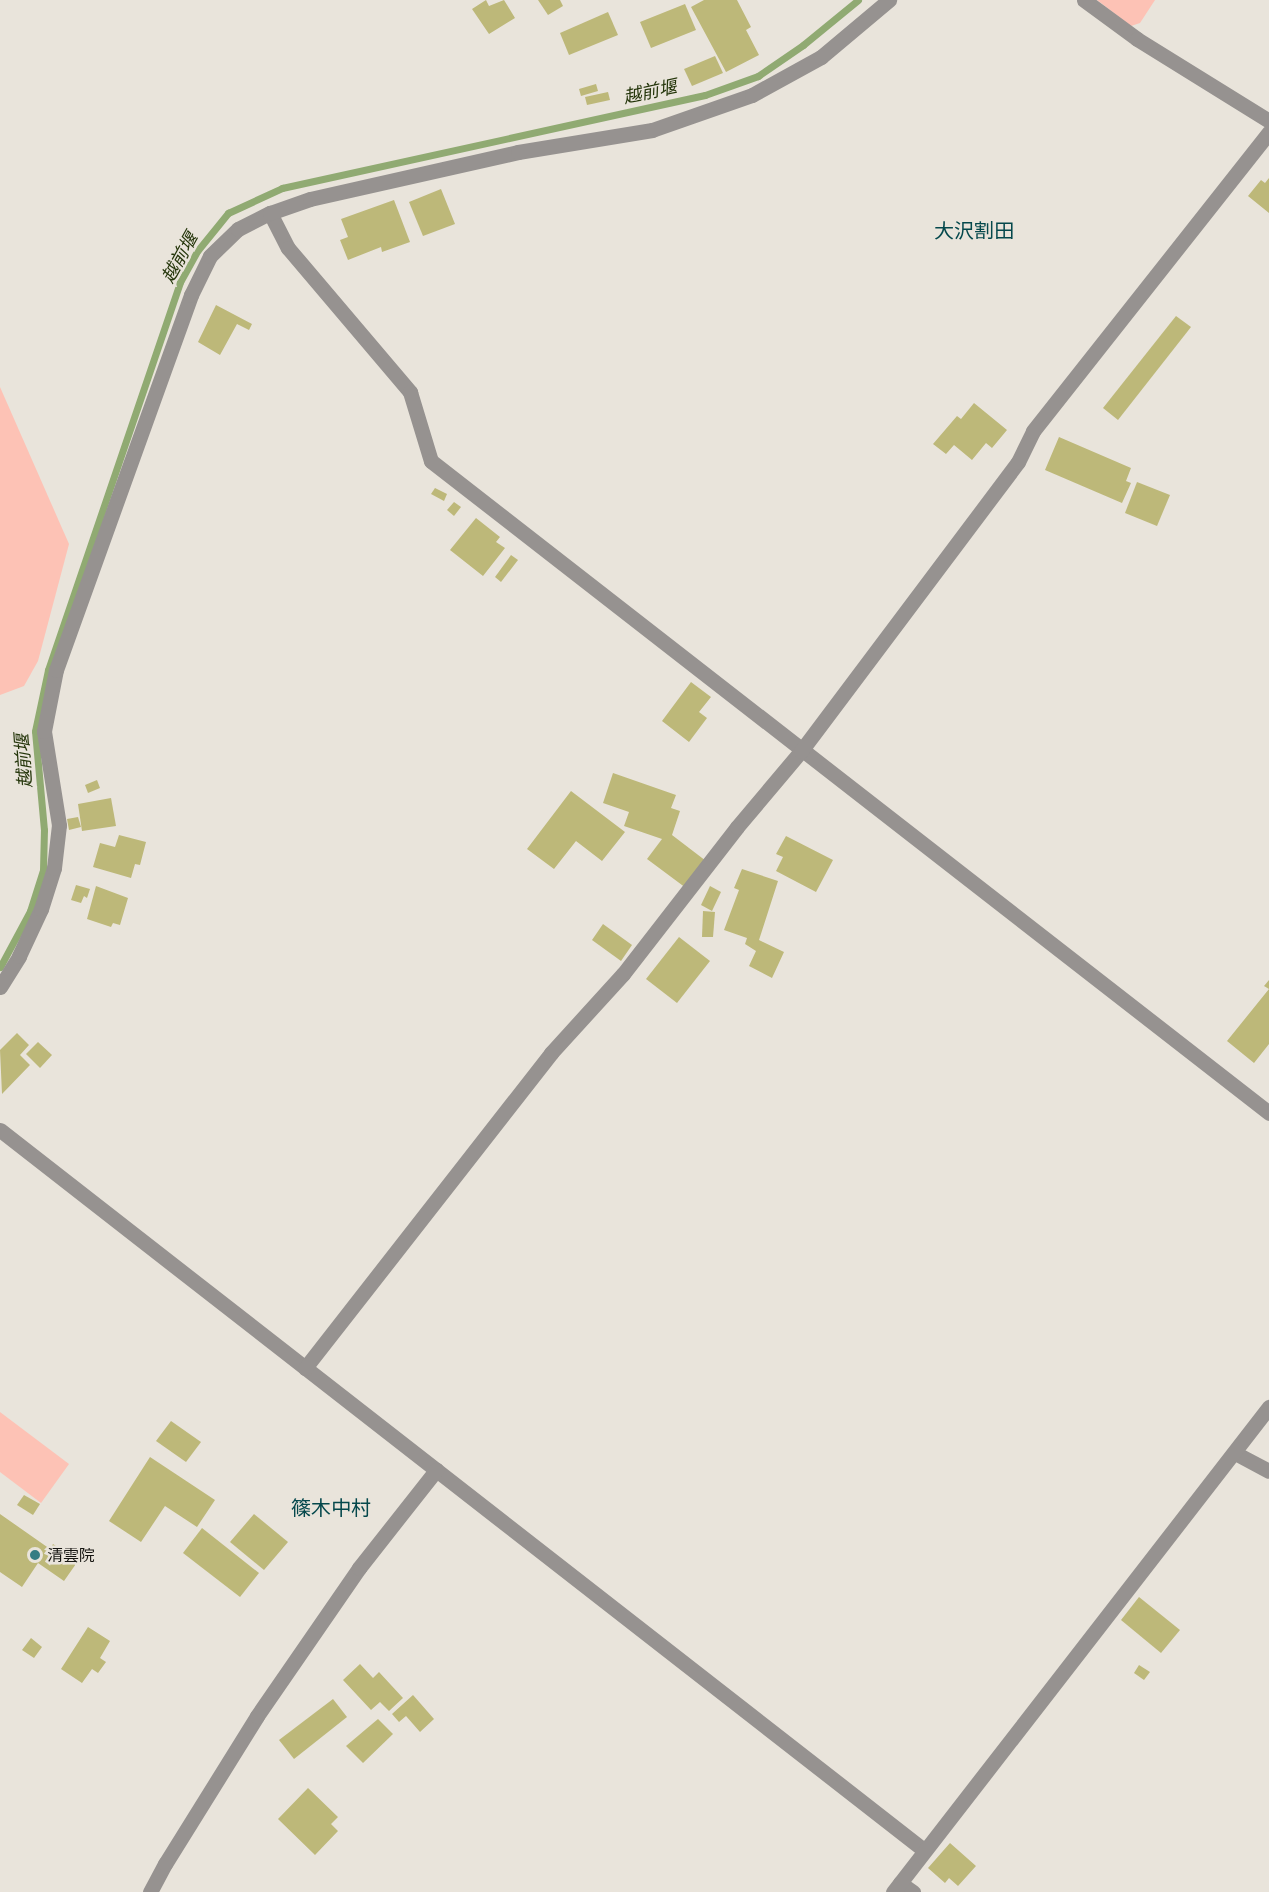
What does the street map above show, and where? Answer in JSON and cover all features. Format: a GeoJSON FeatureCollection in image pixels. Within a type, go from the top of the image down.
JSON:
{"type":"FeatureCollection","features":[{"type":"Feature","properties":{"kind":"street"},"geometry":{"type":"LineString","coordinates":[[0,987],[19,956],[41,909],[54,868],[59,825],[44,731],[56,670],[191,295],[210,256],[238,230],[270,213],[310,199],[518,152],[652,130],[752,95],[821,57],[889,0]]}},
{"type":"Feature","properties":{"kind":"street"},"geometry":{"type":"LineString","coordinates":[[1084,0],[1137,39],[1269,121]]}},
{"type":"Feature","properties":{"kind":"street"},"geometry":{"type":"LineString","coordinates":[[305,1368],[551,1053],[623,974],[737,827],[801,751],[1018,462],[1033,431],[1269,132]]}},
{"type":"Feature","properties":{"kind":"street"},"geometry":{"type":"LineString","coordinates":[[270,213],[288,248],[410,392],[431,461],[1269,1113]]}},
{"type":"Feature","properties":{"kind":"street"},"geometry":{"type":"LineString","coordinates":[[0,1130],[924,1850]]}},
{"type":"Feature","properties":{"kind":"street"},"geometry":{"type":"LineString","coordinates":[[913,1892],[897,1887],[1269,1407]]}},
{"type":"Feature","properties":{"kind":"street"},"geometry":{"type":"LineString","coordinates":[[1235,1453],[1269,1471]]}},
{"type":"Feature","properties":{"kind":"street"},"geometry":{"type":"LineString","coordinates":[[150,1892],[257,1716],[359,1568],[436,1470]]}},
{"type":"Feature","properties":{"kind":"shaded area"},"geometry":{"type":"Polygon","coordinates":[[[1097,0],[1155,0],[1140,23],[1131,26],[1097,0]]]}},
{"type":"Feature","properties":{"kind":"shaded area"},"geometry":{"type":"Polygon","coordinates":[[[0,387],[69,544],[38,661],[24,686],[0,695],[0,387]]]}},
{"type":"Feature","properties":{"kind":"shaded area"},"geometry":{"type":"Polygon","coordinates":[[[0,1412],[69,1464],[41,1503],[0,1472],[0,1412]]]}},
{"type":"Feature","properties":{"kind":"building"},"geometry":{"type":"Polygon","coordinates":[[[486,0],[489,6],[504,0],[515,18],[489,34],[472,9],[486,0]]]}},
{"type":"Feature","properties":{"kind":"building"},"geometry":{"type":"Polygon","coordinates":[[[538,0],[560,0],[563,6],[548,15],[538,0]]]}},
{"type":"Feature","properties":{"kind":"building"},"geometry":{"type":"Polygon","coordinates":[[[704,0],[737,0],[751,27],[746,30],[759,55],[726,72],[691,7],[704,0]]]}},
{"type":"Feature","properties":{"kind":"building"},"geometry":{"type":"Polygon","coordinates":[[[685,4],[696,30],[651,48],[640,22],[685,4]]]}},
{"type":"Feature","properties":{"kind":"building"},"geometry":{"type":"Polygon","coordinates":[[[608,12],[618,35],[569,55],[560,33],[608,12]]]}},
{"type":"Feature","properties":{"kind":"building"},"geometry":{"type":"Polygon","coordinates":[[[715,56],[723,73],[692,86],[684,69],[715,56]]]}},
{"type":"Feature","properties":{"kind":"building"},"geometry":{"type":"Polygon","coordinates":[[[596,84],[598,91],[581,96],[579,89],[596,84]]]}},
{"type":"Feature","properties":{"kind":"building"},"geometry":{"type":"Polygon","coordinates":[[[608,92],[610,100],[587,105],[585,97],[608,92]]]}},
{"type":"Feature","properties":{"kind":"building"},"geometry":{"type":"Polygon","coordinates":[[[1269,178],[1269,213],[1248,196],[1261,180],[1265,183],[1269,178]]]}},
{"type":"Feature","properties":{"kind":"building"},"geometry":{"type":"Polygon","coordinates":[[[441,189],[455,224],[423,236],[409,202],[441,189]]]}},
{"type":"Feature","properties":{"kind":"building"},"geometry":{"type":"Polygon","coordinates":[[[394,200],[410,242],[382,252],[381,247],[348,260],[340,240],[348,237],[341,219],[394,200]]]}},
{"type":"Feature","properties":{"kind":"building"},"geometry":{"type":"Polygon","coordinates":[[[216,305],[252,324],[249,330],[237,324],[220,355],[198,342],[216,305]]]}},
{"type":"Feature","properties":{"kind":"building"},"geometry":{"type":"Polygon","coordinates":[[[1176,316],[1191,327],[1118,420],[1103,408],[1176,316]]]}},
{"type":"Feature","properties":{"kind":"building"},"geometry":{"type":"Polygon","coordinates":[[[974,403],[1007,430],[992,448],[986,443],[972,460],[954,445],[946,454],[933,444],[957,416],[961,419],[974,403]]]}},
{"type":"Feature","properties":{"kind":"building"},"geometry":{"type":"Polygon","coordinates":[[[1059,437],[1131,468],[1126,481],[1131,483],[1122,503],[1045,470],[1059,437]]]}},
{"type":"Feature","properties":{"kind":"building"},"geometry":{"type":"Polygon","coordinates":[[[1137,482],[1170,495],[1157,526],[1125,513],[1137,482]]]}},
{"type":"Feature","properties":{"kind":"building"},"geometry":{"type":"Polygon","coordinates":[[[435,488],[447,494],[444,501],[431,494],[435,488]]]}},
{"type":"Feature","properties":{"kind":"building"},"geometry":{"type":"Polygon","coordinates":[[[454,502],[461,507],[454,516],[447,510],[454,502]]]}},
{"type":"Feature","properties":{"kind":"building"},"geometry":{"type":"Polygon","coordinates":[[[476,518],[500,537],[496,542],[505,548],[483,576],[450,550],[476,518]]]}},
{"type":"Feature","properties":{"kind":"building"},"geometry":{"type":"Polygon","coordinates":[[[511,555],[518,560],[501,582],[495,577],[511,555]]]}},
{"type":"Feature","properties":{"kind":"building"},"geometry":{"type":"Polygon","coordinates":[[[691,682],[711,697],[699,712],[707,718],[689,742],[662,721],[691,682]]]}},
{"type":"Feature","properties":{"kind":"building"},"geometry":{"type":"Polygon","coordinates":[[[613,773],[676,795],[671,808],[680,811],[672,835],[706,861],[686,888],[647,859],[662,839],[624,826],[629,812],[603,803],[613,773]]]}},
{"type":"Feature","properties":{"kind":"building"},"geometry":{"type":"Polygon","coordinates":[[[97,780],[100,788],[88,793],[85,785],[97,780]]]}},
{"type":"Feature","properties":{"kind":"building"},"geometry":{"type":"Polygon","coordinates":[[[571,791],[625,832],[602,861],[576,841],[554,869],[527,849],[571,791]]]}},
{"type":"Feature","properties":{"kind":"building"},"geometry":{"type":"Polygon","coordinates":[[[111,798],[116,826],[82,831],[78,804],[111,798]]]}},
{"type":"Feature","properties":{"kind":"building"},"geometry":{"type":"Polygon","coordinates":[[[78,817],[81,827],[69,830],[67,819],[78,817]]]}},
{"type":"Feature","properties":{"kind":"building"},"geometry":{"type":"Polygon","coordinates":[[[119,835],[146,842],[140,865],[135,864],[131,878],[93,867],[100,843],[115,847],[119,835]]]}},
{"type":"Feature","properties":{"kind":"building"},"geometry":{"type":"Polygon","coordinates":[[[786,836],[833,860],[816,892],[776,871],[783,857],[776,854],[786,836]]]}},
{"type":"Feature","properties":{"kind":"building"},"geometry":{"type":"Polygon","coordinates":[[[742,869],[778,881],[759,940],[784,952],[772,978],[749,966],[756,951],[745,944],[747,938],[724,930],[739,890],[734,888],[742,869]]]}},
{"type":"Feature","properties":{"kind":"building"},"geometry":{"type":"Polygon","coordinates":[[[76,885],[90,889],[87,898],[84,896],[81,903],[71,900],[76,885]]]}},
{"type":"Feature","properties":{"kind":"building"},"geometry":{"type":"Polygon","coordinates":[[[96,886],[128,898],[120,925],[113,923],[111,927],[87,919],[96,886]]]}},
{"type":"Feature","properties":{"kind":"building"},"geometry":{"type":"Polygon","coordinates":[[[710,886],[721,892],[712,911],[701,905],[710,886]]]}},
{"type":"Feature","properties":{"kind":"building"},"geometry":{"type":"Polygon","coordinates":[[[703,911],[715,912],[713,937],[702,937],[703,911]]]}},
{"type":"Feature","properties":{"kind":"building"},"geometry":{"type":"Polygon","coordinates":[[[603,924],[632,945],[621,961],[592,940],[603,924]]]}},
{"type":"Feature","properties":{"kind":"building"},"geometry":{"type":"Polygon","coordinates":[[[679,937],[710,961],[677,1003],[646,979],[679,937]]]}},
{"type":"Feature","properties":{"kind":"building"},"geometry":{"type":"Polygon","coordinates":[[[1269,989],[1269,1044],[1254,1063],[1227,1041],[1269,989]]]}},
{"type":"Feature","properties":{"kind":"building"},"geometry":{"type":"Polygon","coordinates":[[[17,1033],[29,1045],[20,1055],[30,1065],[2,1094],[0,1050],[17,1033]]]}},
{"type":"Feature","properties":{"kind":"building"},"geometry":{"type":"Polygon","coordinates":[[[38,1042],[52,1055],[40,1068],[26,1054],[38,1042]]]}},
{"type":"Feature","properties":{"kind":"building"},"geometry":{"type":"Polygon","coordinates":[[[171,1421],[201,1442],[186,1462],[156,1441],[171,1421]]]}},
{"type":"Feature","properties":{"kind":"building"},"geometry":{"type":"Polygon","coordinates":[[[150,1457],[215,1500],[197,1527],[165,1506],[141,1542],[109,1521],[150,1457]]]}},
{"type":"Feature","properties":{"kind":"building"},"geometry":{"type":"Polygon","coordinates":[[[24,1495],[40,1504],[33,1515],[17,1505],[24,1495]]]}},
{"type":"Feature","properties":{"kind":"building","name":"清雲院"},"geometry":{"type":"Polygon","coordinates":[[[0,1514],[50,1549],[53,1544],[78,1561],[64,1581],[38,1563],[22,1587],[0,1572],[0,1514]]]}},
{"type":"Feature","properties":{"kind":"building"},"geometry":{"type":"Polygon","coordinates":[[[254,1514],[288,1542],[264,1570],[230,1542],[254,1514]]]}},
{"type":"Feature","properties":{"kind":"building"},"geometry":{"type":"Polygon","coordinates":[[[202,1528],[259,1573],[240,1597],[183,1553],[202,1528]]]}},
{"type":"Feature","properties":{"kind":"building"},"geometry":{"type":"Polygon","coordinates":[[[1139,1597],[1180,1630],[1161,1653],[1121,1620],[1139,1597]]]}},
{"type":"Feature","properties":{"kind":"building"},"geometry":{"type":"Polygon","coordinates":[[[88,1627],[110,1641],[100,1658],[106,1662],[98,1673],[92,1669],[82,1683],[61,1669],[88,1627]]]}},
{"type":"Feature","properties":{"kind":"building"},"geometry":{"type":"Polygon","coordinates":[[[31,1638],[42,1647],[34,1658],[22,1650],[31,1638]]]}},
{"type":"Feature","properties":{"kind":"building"},"geometry":{"type":"Polygon","coordinates":[[[360,1664],[373,1678],[379,1672],[403,1698],[389,1711],[380,1702],[371,1710],[343,1680],[360,1664]]]}},
{"type":"Feature","properties":{"kind":"building"},"geometry":{"type":"Polygon","coordinates":[[[1139,1665],[1150,1672],[1144,1680],[1134,1673],[1139,1665]]]}},
{"type":"Feature","properties":{"kind":"building"},"geometry":{"type":"Polygon","coordinates":[[[413,1695],[434,1719],[420,1732],[406,1716],[399,1722],[392,1714],[413,1695]]]}},
{"type":"Feature","properties":{"kind":"building"},"geometry":{"type":"Polygon","coordinates":[[[333,1699],[347,1717],[294,1759],[279,1740],[333,1699]]]}},
{"type":"Feature","properties":{"kind":"building"},"geometry":{"type":"Polygon","coordinates":[[[378,1719],[393,1734],[363,1763],[346,1746],[378,1719]]]}},
{"type":"Feature","properties":{"kind":"building"},"geometry":{"type":"Polygon","coordinates":[[[308,1788],[338,1817],[331,1824],[338,1831],[315,1855],[278,1819],[308,1788]]]}},
{"type":"Feature","properties":{"kind":"building"},"geometry":{"type":"Polygon","coordinates":[[[950,1843],[976,1866],[958,1886],[949,1878],[945,1883],[928,1868],[950,1843]]]}},
{"type":"Feature","properties":{"kind":"waterway","name":"越前堰"},"geometry":{"type":"LineString","coordinates":[[0,967],[30,911],[43,870],[44,830],[35,731],[48,670],[180,282],[198,250],[228,213],[282,188],[705,95],[758,76],[803,45],[858,0]]}},
{"type":"Feature","properties":{"kind":"place","name":"清雲院"},"geometry":{"type":"Point","coordinates":[35,1555]}},
{"type":"Feature","properties":{"kind":"district","name":"大沢割田"},"geometry":{"type":"Point","coordinates":[974,230]}},
{"type":"Feature","properties":{"kind":"district","name":"篠木中村"},"geometry":{"type":"Point","coordinates":[331,1507]}}]}
